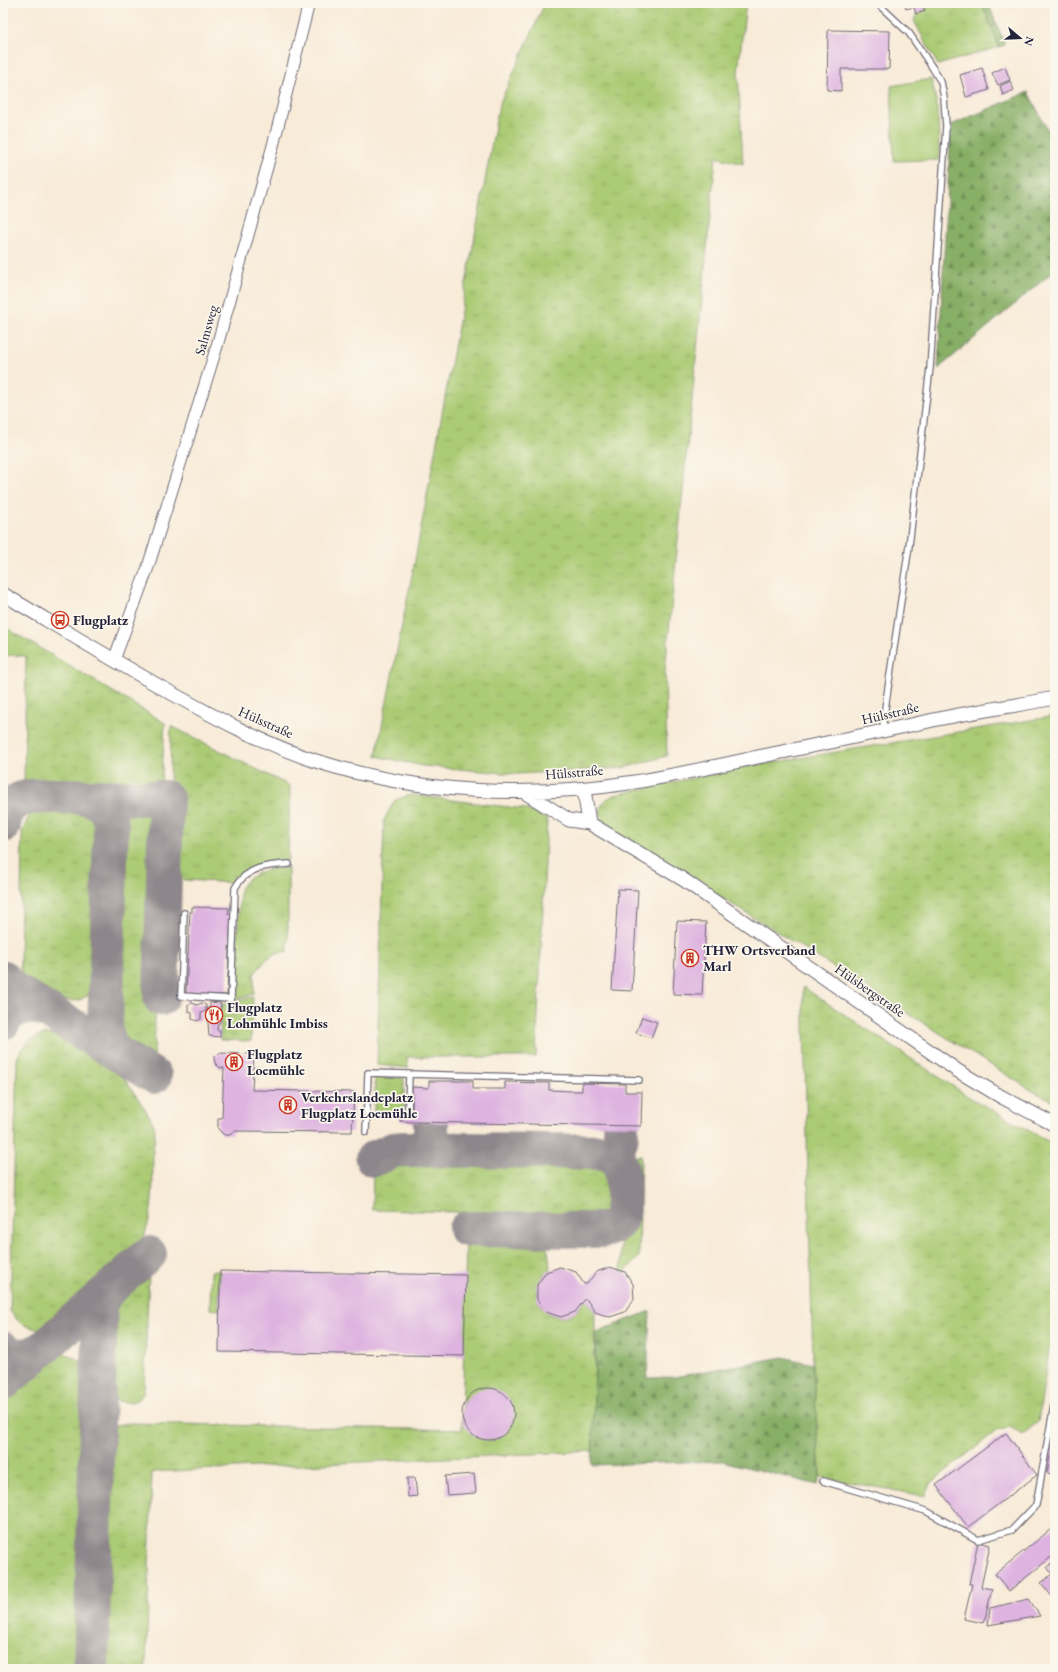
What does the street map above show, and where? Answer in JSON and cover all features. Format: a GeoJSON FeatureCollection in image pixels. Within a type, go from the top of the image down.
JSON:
{"type":"FeatureCollection","features":[{"type":"Feature","properties":{"kind":"street","name":"Salmsweg"},"geometry":{"type":"LineString","coordinates":[[114,660],[119,650],[148,567],[217,346],[274,142],[309,3]]}},
{"type":"Feature","properties":{"kind":"street","name":"Hülsstraße"},"geometry":{"type":"LineString","coordinates":[[3,594],[206,713],[262,740],[317,761],[376,776],[434,787],[472,791],[524,792],[584,789],[636,782],[884,732],[930,721],[1055,698]]}},
{"type":"Feature","properties":{"kind":"street"},"geometry":{"type":"LineString","coordinates":[[584,789],[589,823]]}},
{"type":"Feature","properties":{"kind":"street","name":"Hülsbergstraße"},"geometry":{"type":"LineString","coordinates":[[524,792],[569,820],[589,823],[684,880],[958,1071],[1000,1096],[1055,1125]]}},
{"type":"Feature","properties":{"kind":"lane"},"geometry":{"type":"LineString","coordinates":[[877,3],[909,33],[941,82],[946,126],[930,368],[909,546],[884,722],[884,732]]}},
{"type":"Feature","properties":{"kind":"lane"},"geometry":{"type":"LineString","coordinates":[[184,913],[181,996],[231,999],[235,888],[247,874],[258,868],[289,864]]}},
{"type":"Feature","properties":{"kind":"lane"},"geometry":{"type":"LineString","coordinates":[[366,1132],[368,1073],[639,1080]]}},
{"type":"Feature","properties":{"kind":"lane"},"geometry":{"type":"LineString","coordinates":[[408,1110],[409,1074]]}},
{"type":"Feature","properties":{"kind":"lane"},"geometry":{"type":"LineString","coordinates":[[823,1481],[926,1511],[978,1540],[1012,1530],[1036,1505],[1055,1400]]}},
{"type":"Feature","properties":{"kind":"green space"},"geometry":{"type":"Polygon","coordinates":[[[545,3],[746,3],[738,72],[743,164],[716,157],[665,671],[667,756],[623,768],[516,774],[423,766],[376,756],[415,560],[499,105],[545,3]]]}},
{"type":"Feature","properties":{"kind":"green space"},"geometry":{"type":"Polygon","coordinates":[[[923,3],[982,3],[999,47],[938,65],[914,21],[916,14],[925,11],[923,3]]]}},
{"type":"Feature","properties":{"kind":"green space"},"geometry":{"type":"Polygon","coordinates":[[[982,3],[988,3],[1005,45],[999,47],[982,3]]]}},
{"type":"Feature","properties":{"kind":"green space"},"geometry":{"type":"Polygon","coordinates":[[[931,79],[934,89],[939,129],[939,160],[894,161],[891,86],[931,79]]]}},
{"type":"Feature","properties":{"kind":"green space"},"geometry":{"type":"Polygon","coordinates":[[[1028,92],[1055,144],[1055,270],[938,369],[951,125],[1028,92]]]}},
{"type":"Feature","properties":{"kind":"green space"},"geometry":{"type":"Polygon","coordinates":[[[3,626],[165,723],[161,788],[157,790],[24,787],[26,656],[3,655],[3,626]]]}},
{"type":"Feature","properties":{"kind":"green space"},"geometry":{"type":"Polygon","coordinates":[[[1055,716],[1055,1102],[1031,1090],[608,827],[600,813],[600,809],[605,801],[614,795],[745,767],[1055,716]]]}},
{"type":"Feature","properties":{"kind":"green space"},"geometry":{"type":"Polygon","coordinates":[[[171,726],[290,786],[288,860],[265,863],[252,867],[240,876],[234,883],[170,879],[168,870],[171,726]]]}},
{"type":"Feature","properties":{"kind":"green space"},"geometry":{"type":"Polygon","coordinates":[[[410,795],[525,809],[547,819],[536,1057],[407,1057],[408,1068],[377,1065],[384,820],[395,800],[410,795]]]}},
{"type":"Feature","properties":{"kind":"green space"},"geometry":{"type":"Polygon","coordinates":[[[72,805],[87,809],[97,818],[104,836],[100,971],[92,991],[86,997],[71,1001],[62,1000],[32,984],[23,975],[20,967],[22,833],[29,816],[42,807],[72,805]]]}},
{"type":"Feature","properties":{"kind":"green space"},"geometry":{"type":"Polygon","coordinates":[[[126,805],[154,806],[158,807],[161,811],[154,1058],[125,1040],[113,1024],[119,813],[126,805]]]}},
{"type":"Feature","properties":{"kind":"green space"},"geometry":{"type":"Polygon","coordinates":[[[275,868],[288,868],[288,951],[276,953],[267,959],[254,974],[254,994],[234,1000],[240,889],[250,877],[275,868]]]}},
{"type":"Feature","properties":{"kind":"green space"},"geometry":{"type":"Polygon","coordinates":[[[803,987],[969,1097],[1055,1145],[1055,1341],[1049,1350],[1038,1422],[1022,1435],[1010,1427],[996,1431],[930,1484],[925,1496],[820,1477],[813,1364],[803,987]]]}},
{"type":"Feature","properties":{"kind":"green space"},"geometry":{"type":"Polygon","coordinates":[[[253,997],[251,1041],[220,1040],[221,1005],[253,997]]]}},
{"type":"Feature","properties":{"kind":"green space"},"geometry":{"type":"Polygon","coordinates":[[[45,1034],[58,1036],[123,1077],[152,1121],[155,1128],[155,1134],[151,1208],[146,1231],[136,1251],[115,1275],[69,1316],[55,1326],[36,1329],[24,1325],[18,1321],[10,1311],[17,1059],[27,1042],[45,1034]]]}},
{"type":"Feature","properties":{"kind":"green space"},"geometry":{"type":"Polygon","coordinates":[[[375,1077],[404,1078],[404,1114],[374,1113],[375,1077]]]}},
{"type":"Feature","properties":{"kind":"green space"},"geometry":{"type":"Polygon","coordinates":[[[641,1155],[639,1257],[625,1272],[621,1271],[621,1231],[627,1225],[630,1217],[630,1164],[634,1157],[641,1155]]]}},
{"type":"Feature","properties":{"kind":"green space"},"geometry":{"type":"Polygon","coordinates":[[[398,1161],[601,1165],[607,1168],[611,1173],[615,1185],[613,1213],[605,1221],[599,1222],[466,1221],[464,1215],[458,1212],[372,1210],[373,1173],[398,1161]]]}},
{"type":"Feature","properties":{"kind":"green space"},"geometry":{"type":"Polygon","coordinates":[[[466,1237],[537,1237],[547,1247],[550,1271],[544,1275],[537,1287],[539,1303],[544,1310],[559,1317],[567,1316],[575,1312],[585,1300],[587,1300],[595,1312],[594,1451],[152,1472],[146,1669],[98,1669],[104,1442],[110,1429],[117,1425],[131,1423],[462,1430],[466,1237]]]}},
{"type":"Feature","properties":{"kind":"green space"},"geometry":{"type":"Polygon","coordinates":[[[144,1268],[148,1270],[149,1273],[144,1390],[142,1395],[134,1401],[118,1401],[109,1396],[106,1387],[107,1307],[117,1291],[144,1268]]]}},
{"type":"Feature","properties":{"kind":"green space"},"geometry":{"type":"Polygon","coordinates":[[[211,1271],[220,1271],[219,1310],[210,1309],[211,1271]]]}},
{"type":"Feature","properties":{"kind":"green space"},"geometry":{"type":"Polygon","coordinates":[[[650,1311],[647,1378],[674,1377],[783,1357],[813,1364],[820,1477],[818,1485],[722,1461],[592,1465],[596,1332],[650,1311]]]}},
{"type":"Feature","properties":{"kind":"green space"},"geometry":{"type":"Polygon","coordinates":[[[60,1353],[70,1355],[82,1363],[90,1377],[83,1669],[3,1669],[8,1393],[13,1385],[46,1356],[60,1353]]]}},
{"type":"Feature","properties":{"kind":"building"},"geometry":{"type":"Polygon","coordinates":[[[904,3],[923,3],[925,11],[916,14],[914,7],[906,9],[904,3]]]}},
{"type":"Feature","properties":{"kind":"building"},"geometry":{"type":"Polygon","coordinates":[[[828,30],[890,31],[889,69],[841,69],[841,91],[827,90],[828,30]]]}},
{"type":"Feature","properties":{"kind":"building"},"geometry":{"type":"Polygon","coordinates":[[[1005,67],[1010,80],[998,85],[992,73],[1005,67]]]}},
{"type":"Feature","properties":{"kind":"building"},"geometry":{"type":"Polygon","coordinates":[[[982,68],[989,90],[966,97],[960,75],[982,68]]]}},
{"type":"Feature","properties":{"kind":"building"},"geometry":{"type":"Polygon","coordinates":[[[1010,81],[1014,90],[1003,95],[1000,86],[1010,81]]]}},
{"type":"Feature","properties":{"kind":"building"},"geometry":{"type":"Polygon","coordinates":[[[618,889],[638,890],[632,991],[612,990],[618,889]]]}},
{"type":"Feature","properties":{"kind":"building"},"geometry":{"type":"Polygon","coordinates":[[[192,907],[229,908],[228,914],[231,914],[227,995],[186,994],[190,912],[192,912],[192,907]]]}},
{"type":"Feature","properties":{"kind":"building","name":"THW Ortsverband Marl"},"geometry":{"type":"Polygon","coordinates":[[[677,921],[706,922],[702,995],[673,994],[677,921]]]}},
{"type":"Feature","properties":{"kind":"building","name":"Flugplatz Lohmühle Imbiss"},"geometry":{"type":"Polygon","coordinates":[[[210,1002],[221,1003],[220,1023],[218,1023],[217,1030],[220,1030],[220,1037],[209,1036],[207,1008],[210,1008],[210,1002]]]}},
{"type":"Feature","properties":{"kind":"building"},"geometry":{"type":"Polygon","coordinates":[[[192,1003],[197,1005],[202,1003],[206,1005],[206,1011],[201,1013],[201,1019],[197,1021],[192,1019],[192,1013],[188,1011],[188,1005],[192,1003]]]}},
{"type":"Feature","properties":{"kind":"building"},"geometry":{"type":"Polygon","coordinates":[[[642,1017],[657,1022],[651,1038],[636,1033],[642,1017]]]}},
{"type":"Feature","properties":{"kind":"building","name":"Verkehrslandeplatz Flugplatz Loemühle"},"geometry":{"type":"Polygon","coordinates":[[[219,1053],[254,1054],[252,1090],[354,1092],[352,1132],[234,1131],[230,1135],[224,1135],[218,1129],[218,1118],[222,1118],[224,1068],[220,1068],[215,1063],[214,1058],[219,1053]]]}},
{"type":"Feature","properties":{"kind":"building"},"geometry":{"type":"Polygon","coordinates":[[[429,1081],[473,1081],[473,1089],[505,1089],[505,1082],[549,1083],[549,1090],[570,1091],[582,1091],[582,1083],[625,1084],[625,1092],[642,1092],[641,1126],[400,1121],[400,1115],[412,1115],[412,1087],[429,1088],[429,1081]]]}},
{"type":"Feature","properties":{"kind":"building"},"geometry":{"type":"Polygon","coordinates":[[[560,1267],[576,1272],[584,1284],[587,1284],[596,1272],[610,1267],[625,1272],[633,1284],[634,1299],[625,1312],[610,1317],[595,1312],[585,1299],[575,1312],[561,1317],[546,1312],[537,1300],[537,1285],[546,1272],[560,1267]]]}},
{"type":"Feature","properties":{"kind":"building"},"geometry":{"type":"Polygon","coordinates":[[[220,1271],[466,1275],[464,1356],[219,1352],[220,1271]]]}},
{"type":"Feature","properties":{"kind":"building"},"geometry":{"type":"Polygon","coordinates":[[[488,1388],[502,1392],[510,1400],[514,1414],[510,1428],[502,1436],[488,1440],[474,1436],[466,1428],[462,1414],[466,1400],[474,1392],[488,1388]]]}},
{"type":"Feature","properties":{"kind":"building"},"geometry":{"type":"Polygon","coordinates":[[[1006,1433],[1037,1475],[968,1527],[936,1485],[1006,1433]]]}},
{"type":"Feature","properties":{"kind":"building"},"geometry":{"type":"Polygon","coordinates":[[[1052,1444],[1055,1445],[1055,1474],[1047,1473],[1052,1444]]]}},
{"type":"Feature","properties":{"kind":"building"},"geometry":{"type":"Polygon","coordinates":[[[474,1474],[476,1493],[447,1495],[445,1476],[474,1474]]]}},
{"type":"Feature","properties":{"kind":"building"},"geometry":{"type":"Polygon","coordinates":[[[407,1478],[415,1478],[417,1496],[408,1497],[407,1478]]]}},
{"type":"Feature","properties":{"kind":"building"},"geometry":{"type":"Polygon","coordinates":[[[1055,1526],[1055,1554],[1009,1591],[995,1574],[1055,1526]]]}},
{"type":"Feature","properties":{"kind":"building"},"geometry":{"type":"Polygon","coordinates":[[[978,1542],[990,1545],[981,1587],[992,1589],[984,1623],[964,1619],[972,1584],[969,1584],[978,1542]]]}},
{"type":"Feature","properties":{"kind":"building"},"geometry":{"type":"Polygon","coordinates":[[[1054,1562],[1055,1600],[1041,1583],[1052,1574],[1047,1567],[1054,1562]]]}},
{"type":"Feature","properties":{"kind":"building"},"geometry":{"type":"Polygon","coordinates":[[[1029,1599],[1040,1616],[988,1625],[990,1608],[1029,1599]]]}},
{"type":"Feature","properties":{"kind":"taxiway"},"geometry":{"type":"LineString","coordinates":[[3,825],[6,814],[17,801],[33,796],[88,798],[102,805],[107,811],[111,826],[105,1029],[109,1044],[118,1054]]}},
{"type":"Feature","properties":{"kind":"taxiway"},"geometry":{"type":"LineString","coordinates":[[85,797],[166,798],[161,998]]}},
{"type":"Feature","properties":{"kind":"taxiway"},"geometry":{"type":"LineString","coordinates":[[3,978],[12,989],[154,1076]]}},
{"type":"Feature","properties":{"kind":"taxiway"},"geometry":{"type":"LineString","coordinates":[[3,1022],[11,1013],[20,1008],[43,1008]]}},
{"type":"Feature","properties":{"kind":"taxiway"},"geometry":{"type":"LineString","coordinates":[[431,1122],[432,1139],[436,1146],[444,1150]]}},
{"type":"Feature","properties":{"kind":"taxiway"},"geometry":{"type":"LineString","coordinates":[[373,1159],[393,1150],[404,1149],[611,1152],[615,1150],[619,1144],[621,1137],[621,1125]]}},
{"type":"Feature","properties":{"kind":"taxiway"},"geometry":{"type":"LineString","coordinates":[[466,1229],[601,1230],[613,1226],[620,1220],[622,1213],[622,1175],[620,1165],[617,1160],[606,1153]]}},
{"type":"Feature","properties":{"kind":"taxiway"},"geometry":{"type":"LineString","coordinates":[[91,1669],[100,1304],[106,1292],[149,1254]]}},
{"type":"Feature","properties":{"kind":"taxiway"},"geometry":{"type":"LineString","coordinates":[[3,1349],[17,1356],[31,1354],[41,1350],[106,1292]]}},
{"type":"Feature","properties":{"kind":"taxiway"},"geometry":{"type":"LineString","coordinates":[[3,1383],[41,1350]]}},
{"type":"Feature","properties":{"kind":"place","name":"Flugplatz"},"geometry":{"type":"Point","coordinates":[60,620]}},
{"type":"Feature","properties":{"kind":"place","name":"THW Ortsverband Marl"},"geometry":{"type":"Point","coordinates":[690,958]}},
{"type":"Feature","properties":{"kind":"place","name":"Flugplatz Lohmühle Imbiss"},"geometry":{"type":"Point","coordinates":[214,1015]}},
{"type":"Feature","properties":{"kind":"place","name":"Flugplatz Loemühle"},"geometry":{"type":"Point","coordinates":[234,1062]}},
{"type":"Feature","properties":{"kind":"place","name":"Verkehrslandeplatz Flugplatz Loemühle"},"geometry":{"type":"Point","coordinates":[288,1105]}}]}
